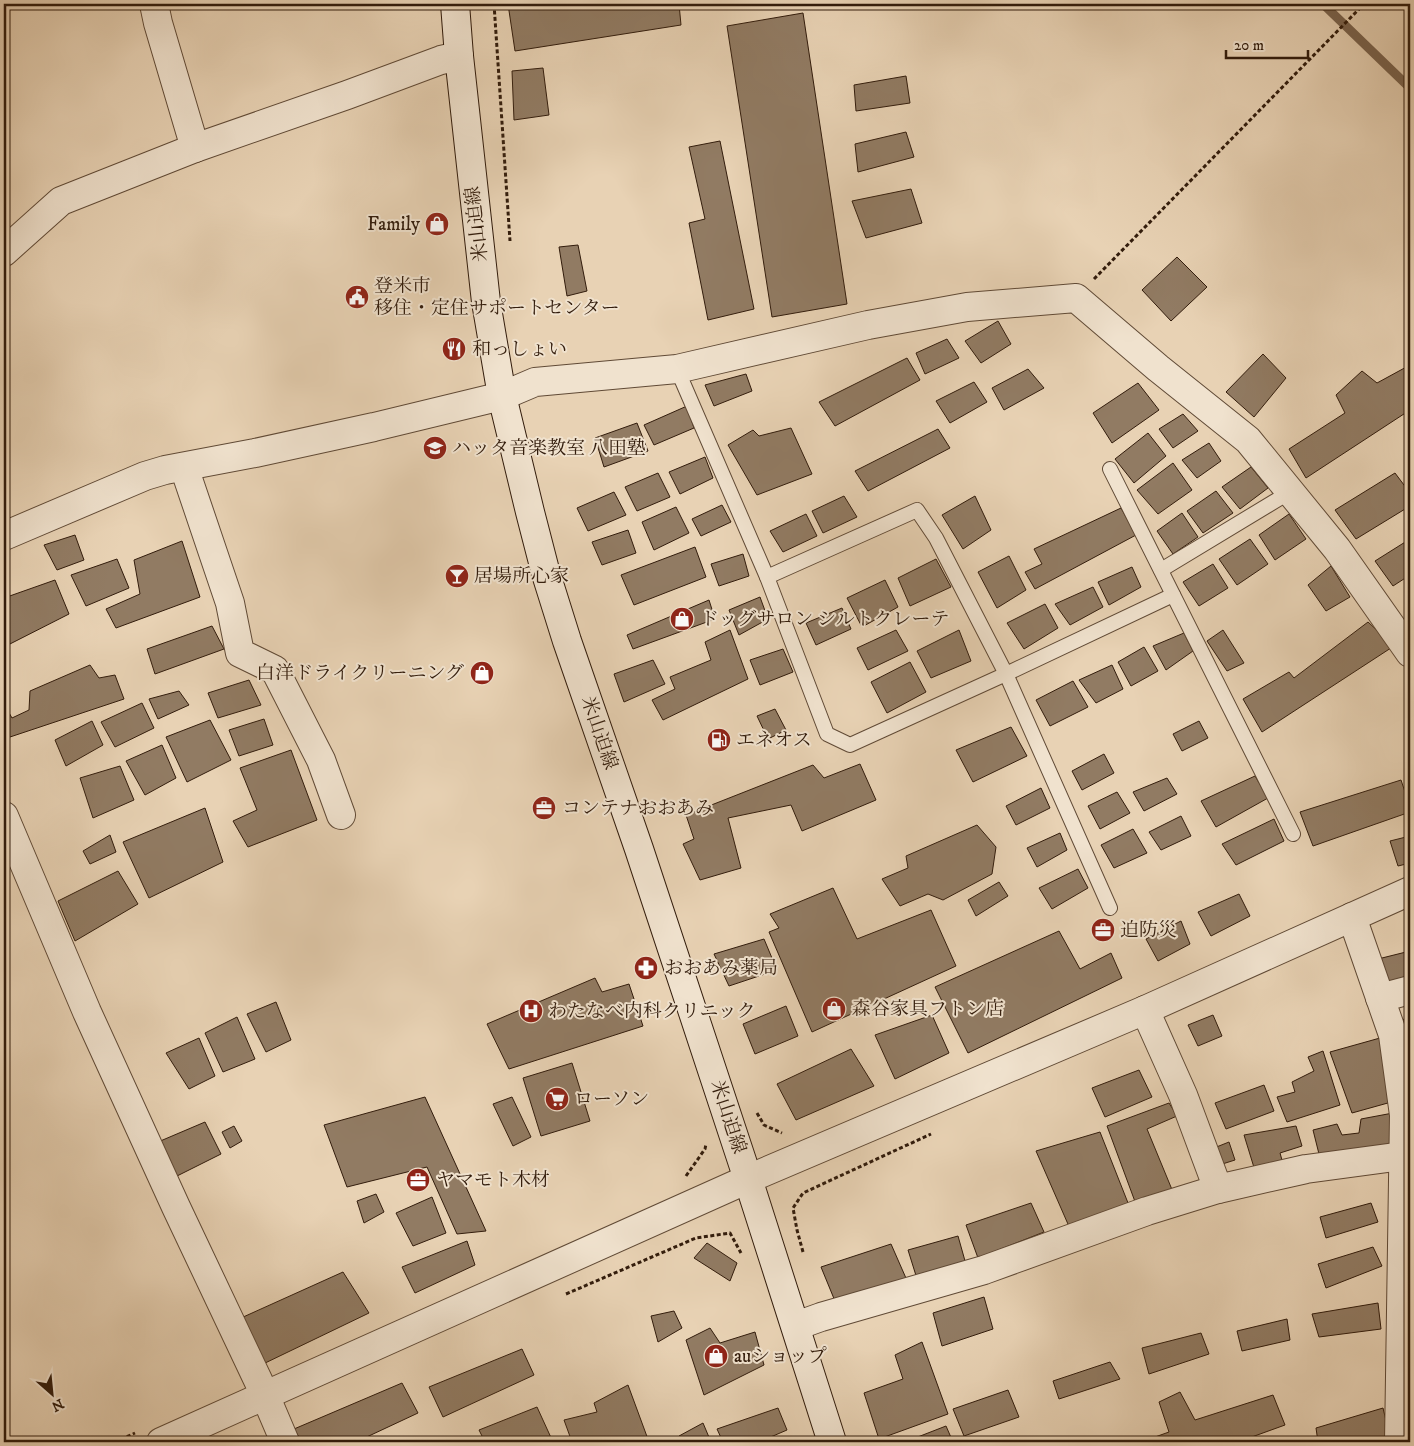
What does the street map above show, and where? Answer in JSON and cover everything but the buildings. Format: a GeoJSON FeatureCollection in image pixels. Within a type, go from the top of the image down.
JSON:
{"type":"FeatureCollection","features":[{"type":"Feature","properties":{"kind":"street"},"geometry":{"type":"LineString","coordinates":[[154,4],[195,148]]}},
{"type":"Feature","properties":{"kind":"street","name":"米山迫線"},"geometry":{"type":"LineString","coordinates":[[455,4],[486,302],[502,396],[546,574],[748,1179],[832,1442]]}},
{"type":"Feature","properties":{"kind":"street"},"geometry":{"type":"LineString","coordinates":[[4,252],[61,201],[195,148],[441,60],[459,56]]}},
{"type":"Feature","properties":{"kind":"street"},"geometry":{"type":"LineString","coordinates":[[4,536],[145,476],[374,427],[502,396],[536,382],[677,369],[868,325],[966,307],[1076,298],[1158,368],[1248,440],[1337,549],[1410,653]]}},
{"type":"Feature","properties":{"kind":"street"},"geometry":{"type":"LineString","coordinates":[[184,467],[230,603],[240,653],[276,670],[321,760],[340,815]]}},
{"type":"Feature","properties":{"kind":"street"},"geometry":{"type":"LineString","coordinates":[[4,816],[95,1030],[176,1207],[266,1395],[285,1442]]}},
{"type":"Feature","properties":{"kind":"street"},"geometry":{"type":"LineString","coordinates":[[161,1442],[748,1179],[1145,1010],[1410,891]]}},
{"type":"Feature","properties":{"kind":"street"},"geometry":{"type":"LineString","coordinates":[[1352,918],[1393,1034],[1404,1115],[1406,1156],[1398,1442]]}},
{"type":"Feature","properties":{"kind":"street"},"geometry":{"type":"LineString","coordinates":[[1380,998],[1410,990]]}},
{"type":"Feature","properties":{"kind":"street"},"geometry":{"type":"LineString","coordinates":[[1145,1010],[1183,1095],[1218,1189]]}},
{"type":"Feature","properties":{"kind":"street"},"geometry":{"type":"LineString","coordinates":[[796,1326],[984,1270],[1147,1211],[1218,1189],[1306,1169],[1406,1156]]}},
{"type":"Feature","properties":{"kind":"lane"},"geometry":{"type":"LineString","coordinates":[[677,369],[767,577],[827,734],[850,745],[1173,595]]}},
{"type":"Feature","properties":{"kind":"lane"},"geometry":{"type":"LineString","coordinates":[[1110,469],[1293,834]]}},
{"type":"Feature","properties":{"kind":"lane"},"geometry":{"type":"LineString","coordinates":[[1161,570],[1290,492]]}},
{"type":"Feature","properties":{"kind":"lane"},"geometry":{"type":"LineString","coordinates":[[767,577],[917,510],[936,538],[1006,674],[1110,908]]}},
{"type":"Feature","properties":{"kind":"path"},"geometry":{"type":"LineString","coordinates":[[494,4],[510,243]]}},
{"type":"Feature","properties":{"kind":"path"},"geometry":{"type":"LineString","coordinates":[[1076,298],[1364,4]]}},
{"type":"Feature","properties":{"kind":"path"},"geometry":{"type":"LineString","coordinates":[[756,1110],[764,1125]]}},
{"type":"Feature","properties":{"kind":"path"},"geometry":{"type":"LineString","coordinates":[[696,1238],[730,1233],[744,1258]]}},
{"type":"Feature","properties":{"kind":"waterway"},"geometry":{"type":"LineString","coordinates":[[1323,4],[1410,88]]}},
{"type":"Feature","properties":{"kind":"place","name":"Family"},"geometry":{"type":"Point","coordinates":[437,224]}},
{"type":"Feature","properties":{"kind":"place","name":"登米市 移住・定住サポートセンター"},"geometry":{"type":"Point","coordinates":[357,297]}},
{"type":"Feature","properties":{"kind":"place","name":"和っしょい"},"geometry":{"type":"Point","coordinates":[454,349]}},
{"type":"Feature","properties":{"kind":"place","name":"ハッタ音楽教室 八田塾"},"geometry":{"type":"Point","coordinates":[435,448]}},
{"type":"Feature","properties":{"kind":"place","name":"居場所心家"},"geometry":{"type":"Point","coordinates":[457,576]}},
{"type":"Feature","properties":{"kind":"place","name":"ドッグサロン シルトクレーテ"},"geometry":{"type":"Point","coordinates":[682,619]}},
{"type":"Feature","properties":{"kind":"place","name":"白洋ドライクリーニング"},"geometry":{"type":"Point","coordinates":[482,673]}},
{"type":"Feature","properties":{"kind":"place","name":"エネオス"},"geometry":{"type":"Point","coordinates":[719,740]}},
{"type":"Feature","properties":{"kind":"place","name":"コンテナおおあみ"},"geometry":{"type":"Point","coordinates":[544,808]}},
{"type":"Feature","properties":{"kind":"place","name":"迫防災"},"geometry":{"type":"Point","coordinates":[1103,930]}},
{"type":"Feature","properties":{"kind":"place","name":"おおあみ薬局"},"geometry":{"type":"Point","coordinates":[646,968]}},
{"type":"Feature","properties":{"kind":"place","name":"森谷家具フトン店"},"geometry":{"type":"Point","coordinates":[834,1009]}},
{"type":"Feature","properties":{"kind":"place","name":"わたなべ内科クリニック"},"geometry":{"type":"Point","coordinates":[531,1011]}},
{"type":"Feature","properties":{"kind":"place","name":"ローソン"},"geometry":{"type":"Point","coordinates":[557,1099]}},
{"type":"Feature","properties":{"kind":"place","name":"ヤマモト木材"},"geometry":{"type":"Point","coordinates":[418,1180]}},
{"type":"Feature","properties":{"kind":"place","name":"auショップ"},"geometry":{"type":"Point","coordinates":[716,1356]}}]}
